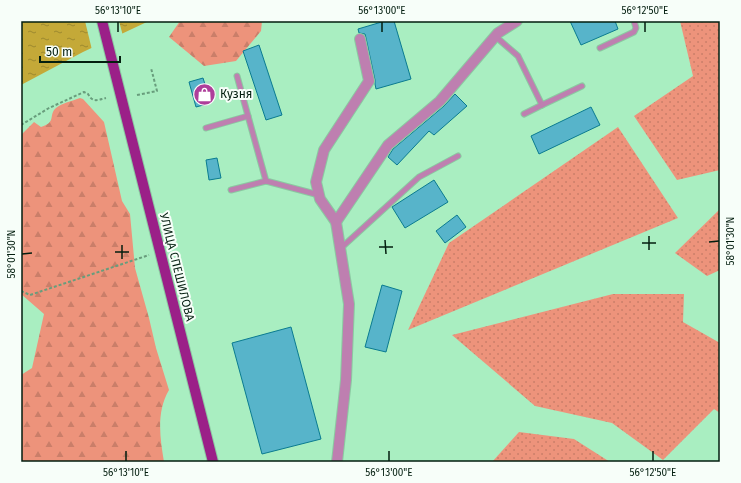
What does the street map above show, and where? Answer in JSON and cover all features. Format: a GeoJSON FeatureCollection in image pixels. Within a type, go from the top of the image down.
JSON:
{"type":"FeatureCollection","features":[{"type":"Feature","properties":{"kind":"main road","name":"УЛИЦА СПЕШИЛОВА"},"geometry":{"type":"LineString","coordinates":[[102,21],[213,462]]}},
{"type":"Feature","properties":{"kind":"street"},"geometry":{"type":"LineString","coordinates":[[336,222],[388,145],[440,102],[498,33],[518,21]]}},
{"type":"Feature","properties":{"kind":"street"},"geometry":{"type":"LineString","coordinates":[[337,462],[346,380],[349,304],[336,222],[320,199],[316,182],[324,150],[369,81],[360,39]]}},
{"type":"Feature","properties":{"kind":"lane"},"geometry":{"type":"LineString","coordinates":[[600,48],[634,32],[636,28],[634,21]]}},
{"type":"Feature","properties":{"kind":"lane"},"geometry":{"type":"LineString","coordinates":[[495,36],[518,56],[542,105]]}},
{"type":"Feature","properties":{"kind":"lane"},"geometry":{"type":"LineString","coordinates":[[237,76],[266,181]]}},
{"type":"Feature","properties":{"kind":"lane"},"geometry":{"type":"LineString","coordinates":[[524,114],[582,86]]}},
{"type":"Feature","properties":{"kind":"lane"},"geometry":{"type":"LineString","coordinates":[[206,128],[248,116]]}},
{"type":"Feature","properties":{"kind":"lane"},"geometry":{"type":"LineString","coordinates":[[340,248],[419,177],[458,156]]}},
{"type":"Feature","properties":{"kind":"lane"},"geometry":{"type":"LineString","coordinates":[[231,190],[266,181],[320,195]]}},
{"type":"Feature","properties":{"kind":"path"},"geometry":{"type":"LineString","coordinates":[[137,95],[157,91],[151,68]]}},
{"type":"Feature","properties":{"kind":"path"},"geometry":{"type":"LineString","coordinates":[[21,125],[49,108],[84,92],[94,100],[106,98]]}},
{"type":"Feature","properties":{"kind":"path"},"geometry":{"type":"LineString","coordinates":[[21,291],[30,295],[149,255]]}},
{"type":"Feature","properties":{"kind":"green space"},"geometry":{"type":"Polygon","coordinates":[[[180,21],[262,21],[261,31],[236,61],[204,66],[169,37],[180,21]]]}},
{"type":"Feature","properties":{"kind":"green space"},"geometry":{"type":"Polygon","coordinates":[[[680,21],[720,21],[720,170],[677,180],[634,116],[693,76],[680,21]]]}},
{"type":"Feature","properties":{"kind":"green space"},"geometry":{"type":"Polygon","coordinates":[[[80,98],[83,99],[104,122],[122,201],[130,214],[135,268],[156,348],[169,390],[162,407],[160,425],[164,462],[21,462],[21,375],[32,368],[44,314],[21,294],[21,135],[34,122],[41,127],[49,123],[58,106],[80,98]]]}},
{"type":"Feature","properties":{"kind":"green space"},"geometry":{"type":"Polygon","coordinates":[[[618,127],[678,218],[408,330],[449,243],[618,127]]]}},
{"type":"Feature","properties":{"kind":"green space"},"geometry":{"type":"Polygon","coordinates":[[[720,209],[720,270],[707,276],[675,253],[720,209]]]}},
{"type":"Feature","properties":{"kind":"green space"},"geometry":{"type":"Polygon","coordinates":[[[613,294],[684,294],[683,322],[720,343],[720,413],[714,409],[663,460],[612,423],[535,406],[452,335],[613,294]]]}},
{"type":"Feature","properties":{"kind":"green space"},"geometry":{"type":"Polygon","coordinates":[[[519,432],[574,439],[610,462],[492,462],[519,432]]]}},
{"type":"Feature","properties":{"kind":"water"},"geometry":{"type":"Polygon","coordinates":[[[21,21],[149,21],[83,52],[21,85],[21,21]]]}},
{"type":"Feature","properties":{"kind":"pier"},"geometry":{"type":"Polygon","coordinates":[[[85,21],[119,21],[123,36],[92,50],[85,21]]]}},
{"type":"Feature","properties":{"kind":"building"},"geometry":{"type":"Polygon","coordinates":[[[385,21],[394,21],[411,79],[376,89],[365,34],[359,33],[358,29],[385,21]]]}},
{"type":"Feature","properties":{"kind":"building"},"geometry":{"type":"Polygon","coordinates":[[[570,21],[615,21],[618,29],[581,45],[570,21]]]}},
{"type":"Feature","properties":{"kind":"building"},"geometry":{"type":"Polygon","coordinates":[[[259,45],[282,115],[266,120],[243,51],[259,45]]]}},
{"type":"Feature","properties":{"kind":"building"},"geometry":{"type":"Polygon","coordinates":[[[203,78],[211,103],[196,107],[189,82],[203,78]]]}},
{"type":"Feature","properties":{"kind":"building"},"geometry":{"type":"Polygon","coordinates":[[[455,94],[467,106],[434,135],[429,131],[397,165],[388,157],[393,149],[444,106],[455,94]]]}},
{"type":"Feature","properties":{"kind":"building"},"geometry":{"type":"Polygon","coordinates":[[[591,107],[600,125],[539,154],[531,136],[591,107]]]}},
{"type":"Feature","properties":{"kind":"building"},"geometry":{"type":"Polygon","coordinates":[[[217,158],[221,178],[209,180],[206,160],[217,158]]]}},
{"type":"Feature","properties":{"kind":"building"},"geometry":{"type":"Polygon","coordinates":[[[434,180],[448,202],[405,228],[392,207],[434,180]]]}},
{"type":"Feature","properties":{"kind":"building"},"geometry":{"type":"Polygon","coordinates":[[[457,215],[466,227],[445,243],[436,231],[457,215]]]}},
{"type":"Feature","properties":{"kind":"building"},"geometry":{"type":"Polygon","coordinates":[[[382,285],[402,291],[386,352],[365,347],[382,285]]]}},
{"type":"Feature","properties":{"kind":"building"},"geometry":{"type":"Polygon","coordinates":[[[291,327],[321,439],[262,454],[232,343],[291,327]]]}},
{"type":"Feature","properties":{"kind":"place","name":"Кузня"},"geometry":{"type":"Point","coordinates":[205,94]}}]}
